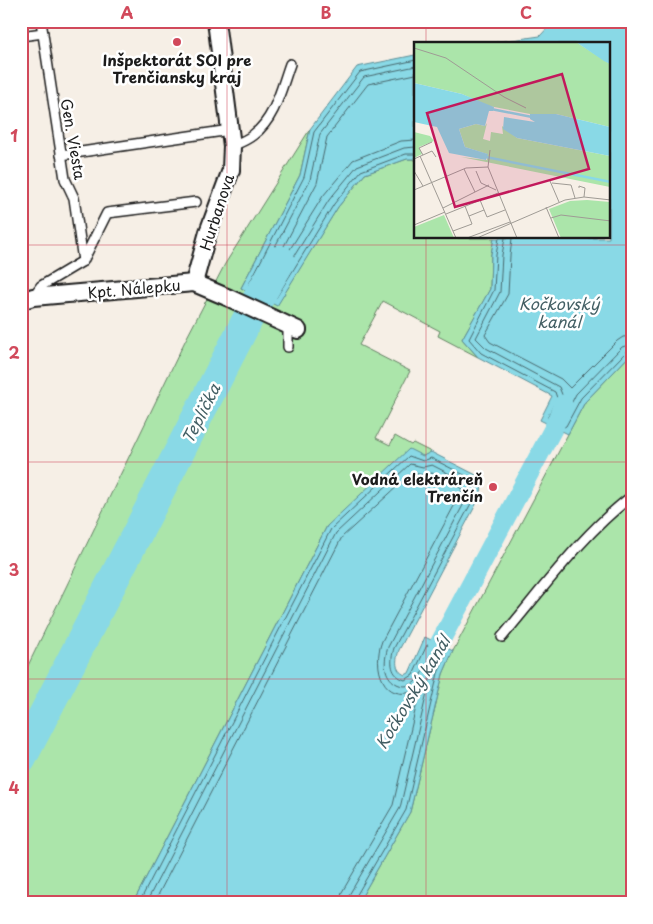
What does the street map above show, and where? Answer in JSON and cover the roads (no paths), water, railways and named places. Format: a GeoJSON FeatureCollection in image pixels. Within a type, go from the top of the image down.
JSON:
{"type":"FeatureCollection","features":[{"type":"Feature","properties":{"kind":"street","name":"Hurbanova"},"geometry":{"type":"LineString","coordinates":[[194,284],[208,232],[231,170],[231,138],[216,21]]}},
{"type":"Feature","properties":{"kind":"street","name":"Kpt. Nálepku"},"geometry":{"type":"LineString","coordinates":[[27,299],[194,284],[287,325]]}},
{"type":"Feature","properties":{"kind":"lane","name":"Gen. Viesta"},"geometry":{"type":"LineString","coordinates":[[41,21],[65,179],[74,198],[82,261]]}},
{"type":"Feature","properties":{"kind":"lane"},"geometry":{"type":"LineString","coordinates":[[21,36],[43,33]]}},
{"type":"Feature","properties":{"kind":"lane"},"geometry":{"type":"LineString","coordinates":[[61,155],[252,136],[260,129],[275,107],[290,64]]}},
{"type":"Feature","properties":{"kind":"lane"},"geometry":{"type":"LineString","coordinates":[[27,299],[41,286],[82,261],[107,213],[196,202]]}},
{"type":"Feature","properties":{"kind":"lane"},"geometry":{"type":"LineString","coordinates":[[287,325],[288,347]]}},
{"type":"Feature","properties":{"kind":"lane"},"geometry":{"type":"LineString","coordinates":[[502,637],[605,518],[632,496]]}},
{"type":"Feature","properties":{"kind":"water","name":"Kočkovský kanál"},"geometry":{"type":"Polygon","coordinates":[[[554,21],[632,21],[632,353],[585,402],[568,434],[540,420],[552,396],[478,357],[462,339],[490,289],[491,254],[494,239],[610,239],[610,42],[499,42],[540,36],[554,21]]]}},
{"type":"Feature","properties":{"kind":"water"},"geometry":{"type":"Polygon","coordinates":[[[414,55],[414,159],[407,159],[365,174],[338,207],[277,306],[241,288],[300,175],[310,129],[357,67],[414,55]]]}},
{"type":"Feature","properties":{"kind":"water"},"geometry":{"type":"Polygon","coordinates":[[[409,449],[423,456],[431,452],[482,478],[481,495],[399,650],[397,668],[405,675],[409,673],[425,637],[453,651],[443,674],[410,812],[358,903],[133,903],[327,526],[409,449]]]}},
{"type":"Feature","properties":{"kind":"waterway","name":"Teplička"},"geometry":{"type":"LineString","coordinates":[[21,759],[259,297],[280,261]]}},
{"type":"Feature","properties":{"kind":"waterway","name":"Kočkovský kanál"},"geometry":{"type":"LineString","coordinates":[[430,666],[439,644],[554,427],[563,404]]}},
{"type":"Feature","properties":{"kind":"place","name":"Inšpektorát SOI pre Trenčiansky kraj"},"geometry":{"type":"Point","coordinates":[177,42]}},
{"type":"Feature","properties":{"kind":"place","name":"Vodná elektráreň Trenčín"},"geometry":{"type":"Point","coordinates":[493,487]}}]}
